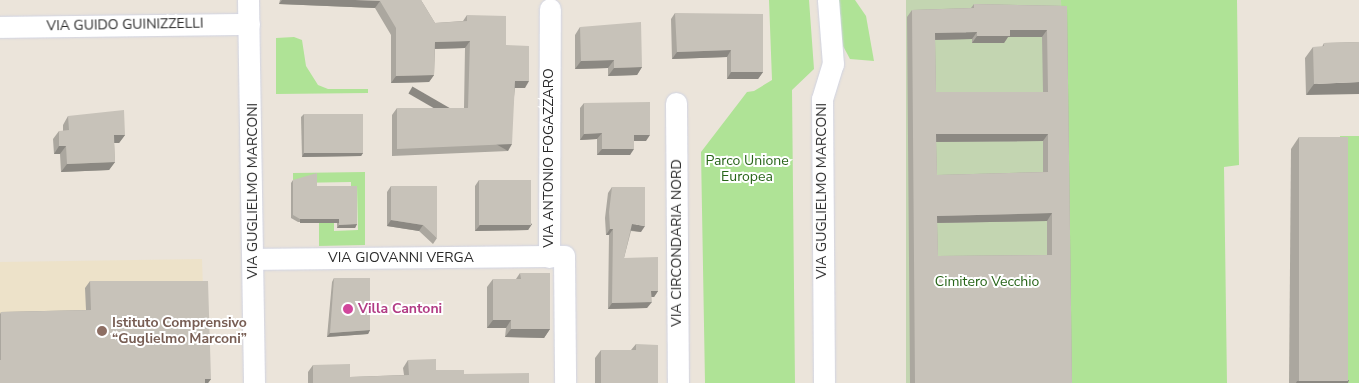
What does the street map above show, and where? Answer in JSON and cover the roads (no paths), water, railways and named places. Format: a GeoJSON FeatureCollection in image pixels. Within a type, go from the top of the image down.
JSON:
{"type":"FeatureCollection","features":[{"type":"Feature","properties":{"kind":"street","name":"VIA GUGLIELMO MARCONI"},"geometry":{"type":"LineString","coordinates":[[248,0],[254,259],[254,383]]}},
{"type":"Feature","properties":{"kind":"street","name":"VIA GUGLIELMO MARCONI"},"geometry":{"type":"LineString","coordinates":[[824,383],[822,99],[833,64],[828,0]]}},
{"type":"Feature","properties":{"kind":"street","name":"VIA ANTONIO FOGAZZARO"},"geometry":{"type":"LineString","coordinates":[[550,8],[549,257],[564,256],[565,383]]}},
{"type":"Feature","properties":{"kind":"street","name":"VIA GUIDO GUINIZZELLI"},"geometry":{"type":"LineString","coordinates":[[0,27],[249,24]]}},
{"type":"Feature","properties":{"kind":"street","name":"VIA CIRCONDARIA NORD"},"geometry":{"type":"LineString","coordinates":[[676,103],[678,383]]}},
{"type":"Feature","properties":{"kind":"street","name":"VIA GIOVANNI VERGA"},"geometry":{"type":"LineString","coordinates":[[254,259],[549,257]]}},
{"type":"Feature","properties":{"kind":"place","name":"Villa Cantoni"},"geometry":{"type":"Point","coordinates":[348,309]}},
{"type":"Feature","properties":{"kind":"place","name":"Istituto Comprensivo “Guglielmo Marconi”"},"geometry":{"type":"Point","coordinates":[102,331]}},
{"type":"Feature","properties":{"kind":"park label","name":"Parco Unione Europea"},"geometry":{"type":"Point","coordinates":[747,170]}},
{"type":"Feature","properties":{"kind":"park label","name":"Cimitero Vecchio"},"geometry":{"type":"Point","coordinates":[987,282]}}]}
